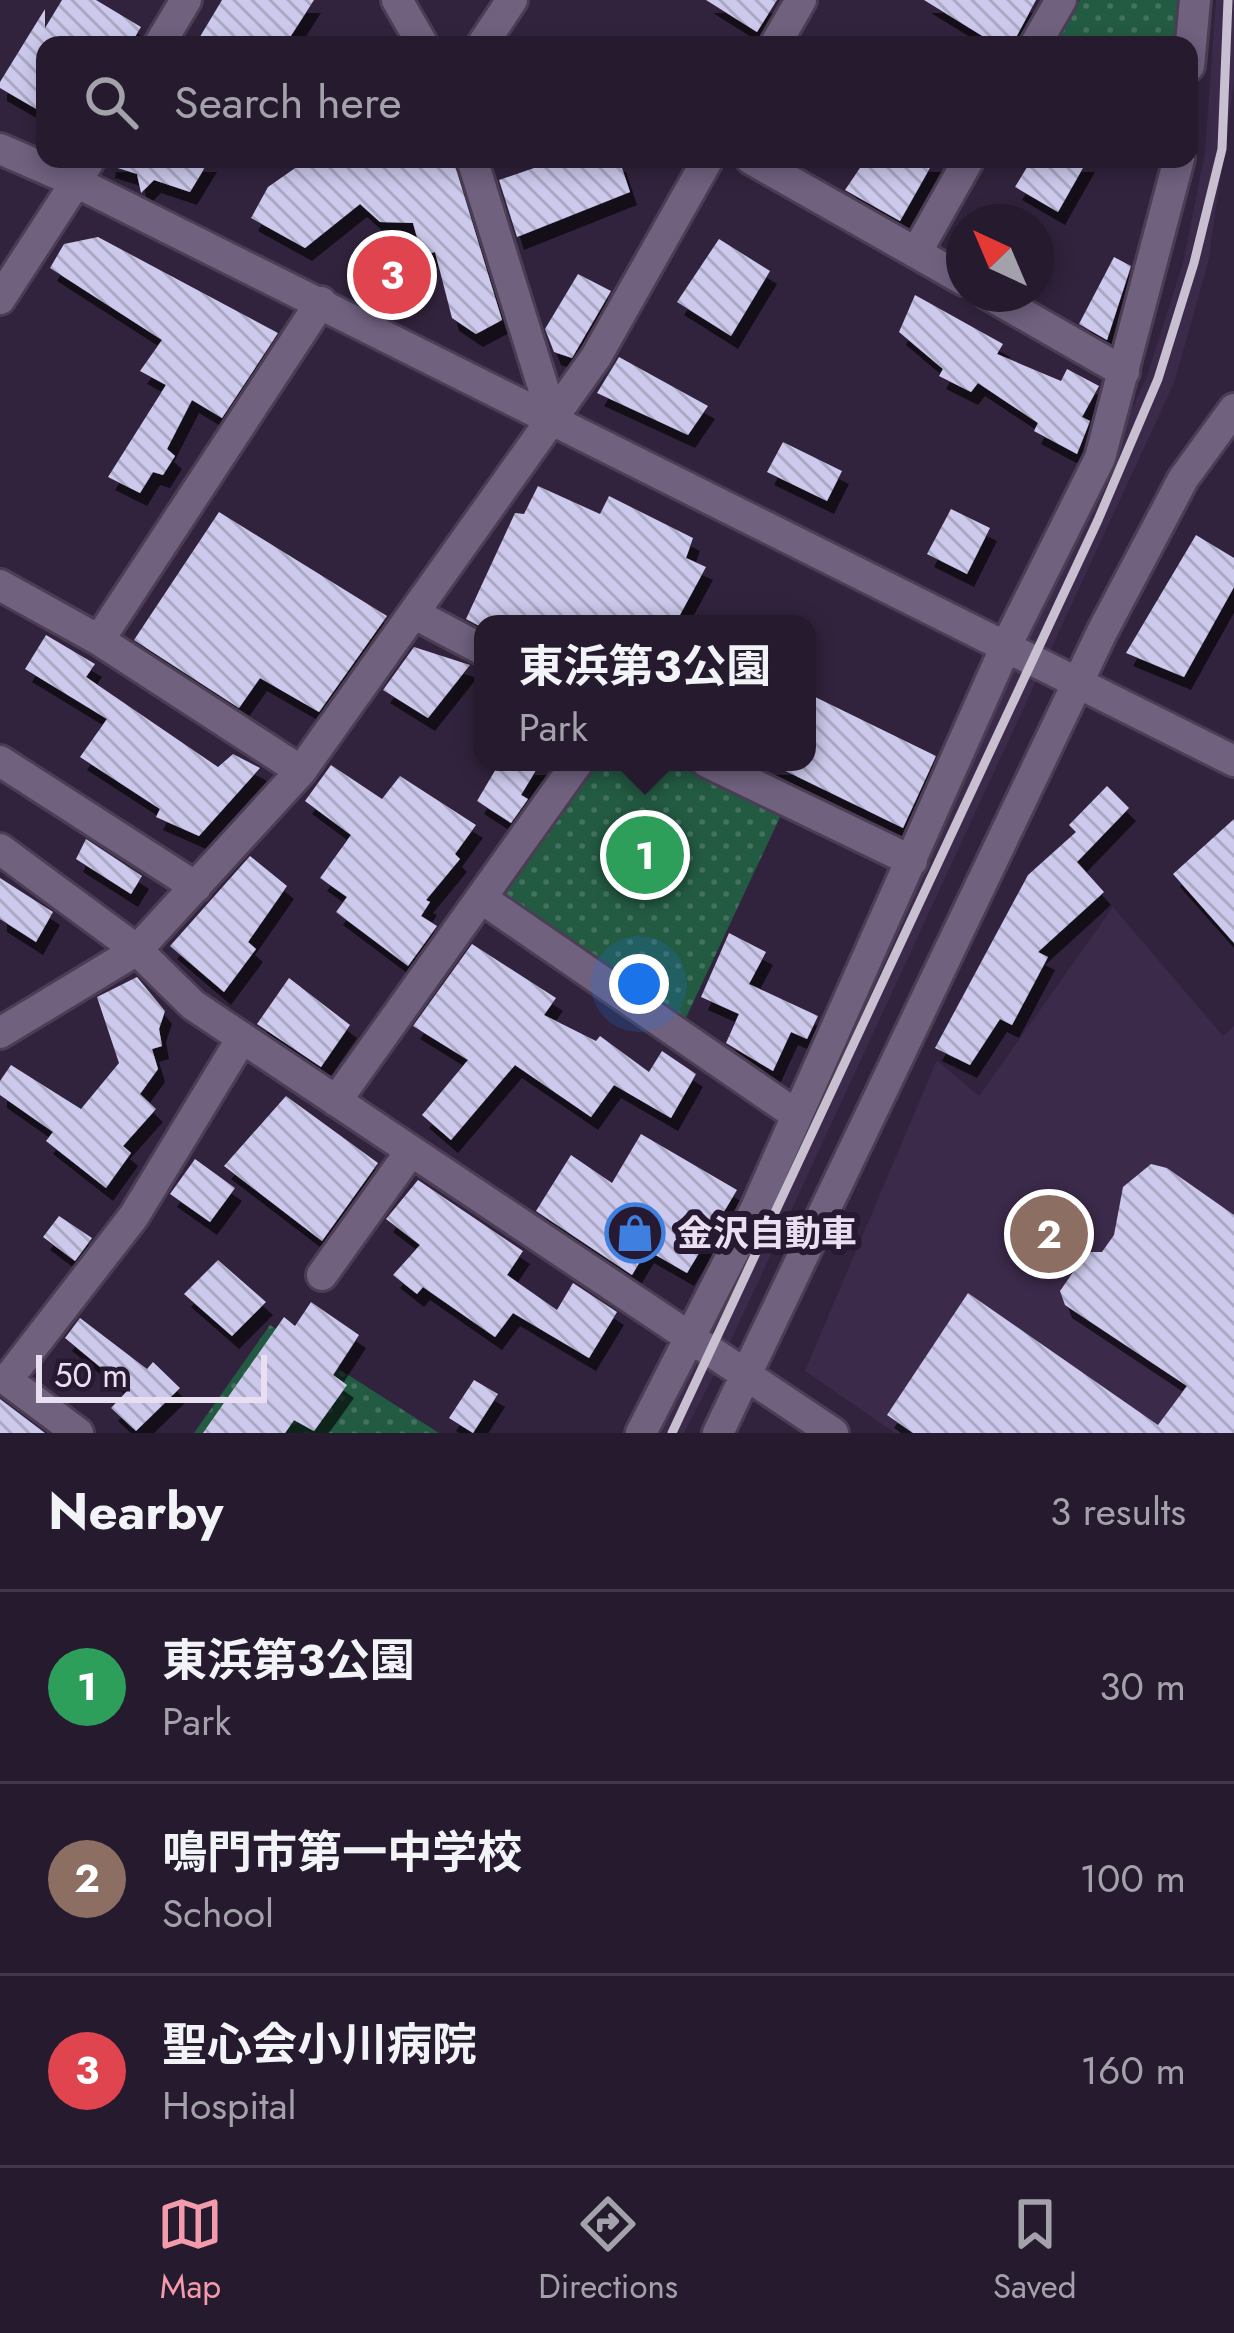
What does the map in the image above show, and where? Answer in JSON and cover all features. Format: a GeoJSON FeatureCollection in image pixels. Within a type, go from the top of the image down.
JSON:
{"type":"FeatureCollection","features":[{"type":"Feature","properties":{"kind":"street"},"geometry":{"type":"LineString","coordinates":[[164,36],[186,0]]}},
{"type":"Feature","properties":{"kind":"street"},"geometry":{"type":"LineString","coordinates":[[397,0],[418,36]]}},
{"type":"Feature","properties":{"kind":"street"},"geometry":{"type":"LineString","coordinates":[[488,36],[512,0]]}},
{"type":"Feature","properties":{"kind":"street"},"geometry":{"type":"LineString","coordinates":[[780,36],[801,0]]}},
{"type":"Feature","properties":{"kind":"street"},"geometry":{"type":"LineString","coordinates":[[1040,36],[1061,0]]}},
{"type":"Feature","properties":{"kind":"street"},"geometry":{"type":"LineString","coordinates":[[1192,36],[1195,0]]}},
{"type":"Feature","properties":{"kind":"street"},"geometry":{"type":"LineString","coordinates":[[0,149],[36,159]]}},
{"type":"Feature","properties":{"kind":"street"},"geometry":{"type":"LineString","coordinates":[[475,168],[553,419]]}},
{"type":"Feature","properties":{"kind":"street"},"geometry":{"type":"LineString","coordinates":[[0,1034],[137,950],[301,771],[596,357],[703,168]]}},
{"type":"Feature","properties":{"kind":"street"},"geometry":{"type":"LineString","coordinates":[[767,168],[946,270]]}},
{"type":"Feature","properties":{"kind":"street"},"geometry":{"type":"LineString","coordinates":[[916,253],[964,168]]}},
{"type":"Feature","properties":{"kind":"street"},"geometry":{"type":"LineString","coordinates":[[641,1433],[691,1340],[1006,646],[1100,458],[1177,168]]}},
{"type":"Feature","properties":{"kind":"street"},"geometry":{"type":"LineString","coordinates":[[0,299],[83,171],[321,302],[1234,761]]}},
{"type":"Feature","properties":{"kind":"street"},"geometry":{"type":"LineString","coordinates":[[99,640],[321,302]]}},
{"type":"Feature","properties":{"kind":"street"},"geometry":{"type":"LineString","coordinates":[[1019,312],[1124,372]]}},
{"type":"Feature","properties":{"kind":"street"},"geometry":{"type":"LineString","coordinates":[[718,1433],[1149,538],[1234,409]]}},
{"type":"Feature","properties":{"kind":"street"},"geometry":{"type":"LineString","coordinates":[[0,585],[99,640],[301,771]]}},
{"type":"Feature","properties":{"kind":"street"},"geometry":{"type":"LineString","coordinates":[[415,614],[474,645]]}},
{"type":"Feature","properties":{"kind":"street"},"geometry":{"type":"LineString","coordinates":[[0,761],[196,886]]}},
{"type":"Feature","properties":{"kind":"street"},"geometry":{"type":"LineString","coordinates":[[336,1101],[572,771]]}},
{"type":"Feature","properties":{"kind":"street"},"geometry":{"type":"LineString","coordinates":[[726,771],[912,861]]}},
{"type":"Feature","properties":{"kind":"street"},"geometry":{"type":"LineString","coordinates":[[0,849],[137,950],[193,1005],[832,1433]]}},
{"type":"Feature","properties":{"kind":"street"},"geometry":{"type":"LineString","coordinates":[[481,898],[795,1114]]}},
{"type":"Feature","properties":{"kind":"street"},"geometry":{"type":"LineString","coordinates":[[78,1433],[4,1377],[134,1216],[242,1038]]}},
{"type":"Feature","properties":{"kind":"street"},"geometry":{"type":"LineString","coordinates":[[322,1275],[411,1151]]}},
{"type":"Feature","properties":{"kind":"shaded area"},"geometry":{"type":"Polygon","coordinates":[[[1216,0],[1234,0],[1234,82],[1208,263],[1174,383],[721,1362],[684,1433],[662,1433],[1147,376],[1183,263],[1205,152],[1216,0]]]}},
{"type":"Feature","properties":{"kind":"shaded area"},"geometry":{"type":"Polygon","coordinates":[[[1113,907],[1223,1036],[1234,1026],[1234,1433],[895,1433],[805,1371],[937,1060],[979,1096],[1113,907]]]}},
{"type":"Feature","properties":{"kind":"green space"},"geometry":{"type":"Polygon","coordinates":[[[1080,0],[1182,0],[1177,36],[1059,36],[1080,0]]]}},
{"type":"Feature","properties":{"kind":"green space"},"geometry":{"type":"Polygon","coordinates":[[[583,771],[690,771],[781,815],[684,1022],[502,895],[583,771]]]}},
{"type":"Feature","properties":{"kind":"green space"},"geometry":{"type":"Polygon","coordinates":[[[270,1325],[439,1433],[194,1433],[270,1325]]]}},
{"type":"Feature","properties":{"kind":"building"},"geometry":{"type":"Polygon","coordinates":[[[62,0],[96,0],[141,27],[136,36],[36,36],[36,109],[0,88],[0,82],[45,9],[45,28],[62,0]]]}},
{"type":"Feature","properties":{"kind":"building"},"geometry":{"type":"Polygon","coordinates":[[[222,0],[314,0],[291,36],[200,36],[222,0]]]}},
{"type":"Feature","properties":{"kind":"building"},"geometry":{"type":"Polygon","coordinates":[[[706,0],[777,0],[757,32],[706,0]]]}},
{"type":"Feature","properties":{"kind":"building"},"geometry":{"type":"Polygon","coordinates":[[[924,0],[1036,0],[1017,36],[982,36],[924,0]]]}},
{"type":"Feature","properties":{"kind":"building"},"geometry":{"type":"Polygon","coordinates":[[[118,168],[205,168],[190,192],[154,180],[141,193],[137,174],[118,168]]]}},
{"type":"Feature","properties":{"kind":"building"},"geometry":{"type":"Polygon","coordinates":[[[295,168],[456,168],[502,320],[476,334],[452,318],[435,252],[422,256],[413,223],[380,222],[360,204],[305,248],[251,218],[268,187],[295,168]]]}},
{"type":"Feature","properties":{"kind":"building"},"geometry":{"type":"Polygon","coordinates":[[[534,168],[622,168],[630,192],[517,237],[499,180],[534,168]]]}},
{"type":"Feature","properties":{"kind":"building"},"geometry":{"type":"Polygon","coordinates":[[[860,168],[930,168],[900,221],[845,190],[860,168]]]}},
{"type":"Feature","properties":{"kind":"building"},"geometry":{"type":"Polygon","coordinates":[[[1027,168],[1083,168],[1058,212],[1054,204],[1044,204],[1015,187],[1027,168]]]}},
{"type":"Feature","properties":{"kind":"building"},"geometry":{"type":"Polygon","coordinates":[[[98,237],[278,333],[222,418],[192,400],[167,449],[175,456],[163,475],[153,472],[140,493],[108,477],[166,385],[140,371],[162,340],[50,268],[64,244],[98,237]]]}},
{"type":"Feature","properties":{"kind":"building"},"geometry":{"type":"Polygon","coordinates":[[[719,239],[770,271],[731,336],[677,302],[719,239]]]}},
{"type":"Feature","properties":{"kind":"building"},"geometry":{"type":"Polygon","coordinates":[[[1114,257],[1131,266],[1107,340],[1079,324],[1114,257]]]}},
{"type":"Feature","properties":{"kind":"building"},"geometry":{"type":"Polygon","coordinates":[[[578,274],[611,291],[572,358],[554,352],[545,329],[578,274]]]}},
{"type":"Feature","properties":{"kind":"building"},"geometry":{"type":"Polygon","coordinates":[[[915,295],[1003,344],[997,354],[1061,381],[1067,369],[1099,386],[1082,417],[1090,421],[1077,454],[1034,431],[1038,423],[978,383],[971,392],[939,376],[943,369],[899,332],[915,295]]]}},
{"type":"Feature","properties":{"kind":"building"},"geometry":{"type":"Polygon","coordinates":[[[619,357],[708,406],[688,435],[597,393],[619,357]]]}},
{"type":"Feature","properties":{"kind":"building"},"geometry":{"type":"Polygon","coordinates":[[[783,442],[842,471],[827,501],[767,472],[783,442]]]}},
{"type":"Feature","properties":{"kind":"building"},"geometry":{"type":"Polygon","coordinates":[[[538,486],[600,514],[609,496],[693,538],[686,558],[706,567],[680,615],[474,615],[474,623],[466,619],[515,513],[524,514],[538,486]]]}},
{"type":"Feature","properties":{"kind":"building"},"geometry":{"type":"Polygon","coordinates":[[[951,509],[990,528],[967,574],[927,554],[951,509]]]}},
{"type":"Feature","properties":{"kind":"building"},"geometry":{"type":"Polygon","coordinates":[[[219,512],[387,616],[319,712],[260,678],[239,708],[134,640],[219,512]]]}},
{"type":"Feature","properties":{"kind":"building"},"geometry":{"type":"Polygon","coordinates":[[[1196,535],[1234,558],[1234,587],[1184,677],[1126,653],[1196,535]]]}},
{"type":"Feature","properties":{"kind":"building"},"geometry":{"type":"Polygon","coordinates":[[[46,635],[95,664],[86,677],[218,767],[233,754],[260,768],[199,836],[156,817],[160,809],[80,757],[107,719],[25,669],[46,635]]]}},
{"type":"Feature","properties":{"kind":"building"},"geometry":{"type":"Polygon","coordinates":[[[414,647],[470,665],[428,718],[383,690],[414,647]]]}},
{"type":"Feature","properties":{"kind":"building"},"geometry":{"type":"Polygon","coordinates":[[[816,697],[936,756],[903,828],[786,771],[816,771],[816,697]]]}},
{"type":"Feature","properties":{"kind":"building"},"geometry":{"type":"Polygon","coordinates":[[[331,765],[382,799],[400,776],[476,825],[455,854],[460,859],[426,900],[430,902],[421,916],[437,926],[408,966],[336,912],[347,897],[320,878],[351,835],[305,801],[331,765]]]}},
{"type":"Feature","properties":{"kind":"building"},"geometry":{"type":"Polygon","coordinates":[[[495,771],[536,771],[521,795],[528,799],[511,823],[477,801],[495,771]]]}},
{"type":"Feature","properties":{"kind":"building"},"geometry":{"type":"Polygon","coordinates":[[[1107,786],[1129,808],[1077,862],[1104,892],[1038,952],[1048,957],[1012,1025],[1000,1019],[970,1065],[935,1048],[1028,875],[1076,832],[1069,825],[1107,786]]]}},
{"type":"Feature","properties":{"kind":"building"},"geometry":{"type":"Polygon","coordinates":[[[1234,819],[1234,943],[1173,874],[1234,819]]]}},
{"type":"Feature","properties":{"kind":"building"},"geometry":{"type":"Polygon","coordinates":[[[86,839],[142,876],[131,894],[76,859],[86,839]]]}},
{"type":"Feature","properties":{"kind":"building"},"geometry":{"type":"Polygon","coordinates":[[[250,856],[287,886],[248,942],[256,949],[224,992],[170,946],[250,856]]]}},
{"type":"Feature","properties":{"kind":"building"},"geometry":{"type":"Polygon","coordinates":[[[0,878],[53,912],[36,942],[0,919],[0,878]]]}},
{"type":"Feature","properties":{"kind":"building"},"geometry":{"type":"Polygon","coordinates":[[[729,933],[766,952],[749,984],[818,1016],[807,1039],[791,1032],[773,1071],[726,1043],[739,1014],[701,997],[729,933]]]}},
{"type":"Feature","properties":{"kind":"building"},"geometry":{"type":"Polygon","coordinates":[[[472,944],[556,998],[544,1015],[596,1041],[600,1036],[649,1072],[662,1051],[696,1074],[671,1118],[614,1085],[591,1117],[515,1065],[451,1140],[422,1115],[468,1060],[413,1026],[472,944]]]}},
{"type":"Feature","properties":{"kind":"building"},"geometry":{"type":"Polygon","coordinates":[[[137,977],[165,1011],[159,1029],[162,1046],[152,1049],[158,1069],[140,1094],[156,1109],[123,1146],[131,1153],[106,1188],[46,1141],[53,1132],[0,1095],[0,1081],[11,1065],[81,1109],[119,1063],[97,997],[137,977]]]}},
{"type":"Feature","properties":{"kind":"building"},"geometry":{"type":"Polygon","coordinates":[[[289,978],[350,1025],[321,1067],[257,1024],[289,978]]]}},
{"type":"Feature","properties":{"kind":"building"},"geometry":{"type":"Polygon","coordinates":[[[286,1096],[378,1163],[322,1241],[224,1166],[286,1096]]]}},
{"type":"Feature","properties":{"kind":"building"},"geometry":{"type":"Polygon","coordinates":[[[641,1134],[737,1190],[687,1273],[647,1250],[632,1275],[536,1211],[571,1155],[612,1183],[641,1134]]]}},
{"type":"Feature","properties":{"kind":"building"},"geometry":{"type":"Polygon","coordinates":[[[195,1159],[235,1188],[210,1222],[170,1194],[195,1159]]]}},
{"type":"Feature","properties":{"kind":"building"},"geometry":{"type":"Polygon","coordinates":[[[1151,1164],[1167,1168],[1234,1215],[1234,1433],[913,1433],[887,1415],[968,1293],[1158,1425],[1187,1386],[1065,1305],[1060,1291],[1087,1252],[1102,1252],[1114,1235],[1123,1187],[1151,1164]]]}},
{"type":"Feature","properties":{"kind":"building"},"geometry":{"type":"Polygon","coordinates":[[[418,1180],[523,1251],[507,1275],[557,1310],[573,1283],[617,1312],[589,1358],[513,1313],[495,1337],[423,1287],[417,1294],[393,1275],[420,1245],[386,1219],[418,1180]]]}},
{"type":"Feature","properties":{"kind":"building"},"geometry":{"type":"Polygon","coordinates":[[[59,1216],[92,1238],[75,1261],[43,1237],[59,1216]]]}},
{"type":"Feature","properties":{"kind":"building"},"geometry":{"type":"Polygon","coordinates":[[[218,1260],[266,1302],[232,1336],[184,1294],[218,1260]]]}},
{"type":"Feature","properties":{"kind":"building"},"geometry":{"type":"Polygon","coordinates":[[[311,1302],[359,1335],[333,1375],[347,1385],[314,1431],[294,1420],[285,1433],[203,1433],[284,1317],[295,1326],[311,1302]]]}},
{"type":"Feature","properties":{"kind":"building"},"geometry":{"type":"Polygon","coordinates":[[[80,1318],[147,1369],[153,1362],[180,1388],[136,1431],[111,1408],[128,1390],[65,1338],[80,1318]]]}},
{"type":"Feature","properties":{"kind":"building"},"geometry":{"type":"Polygon","coordinates":[[[474,1380],[498,1394],[473,1433],[449,1418],[474,1380]]]}},
{"type":"Feature","properties":{"kind":"building"},"geometry":{"type":"Polygon","coordinates":[[[0,1399],[45,1433],[0,1433],[0,1399]]]}},
{"type":"Feature","properties":{"kind":"railway"},"geometry":{"type":"LineString","coordinates":[[672,1433],[1098,520],[1158,379],[1222,149],[1228,0]]}},
{"type":"Feature","properties":{"kind":"place","name":"聖心会小川病院"},"geometry":{"type":"Point","coordinates":[392,275]}},
{"type":"Feature","properties":{"kind":"place","name":"東浜第3公園"},"geometry":{"type":"Point","coordinates":[645,855]}},
{"type":"Feature","properties":{"kind":"place","name":"金沢自動車"},"geometry":{"type":"Point","coordinates":[635,1233]}},
{"type":"Feature","properties":{"kind":"place","name":"鳴門市第一中学校"},"geometry":{"type":"Point","coordinates":[1049,1234]}}]}
